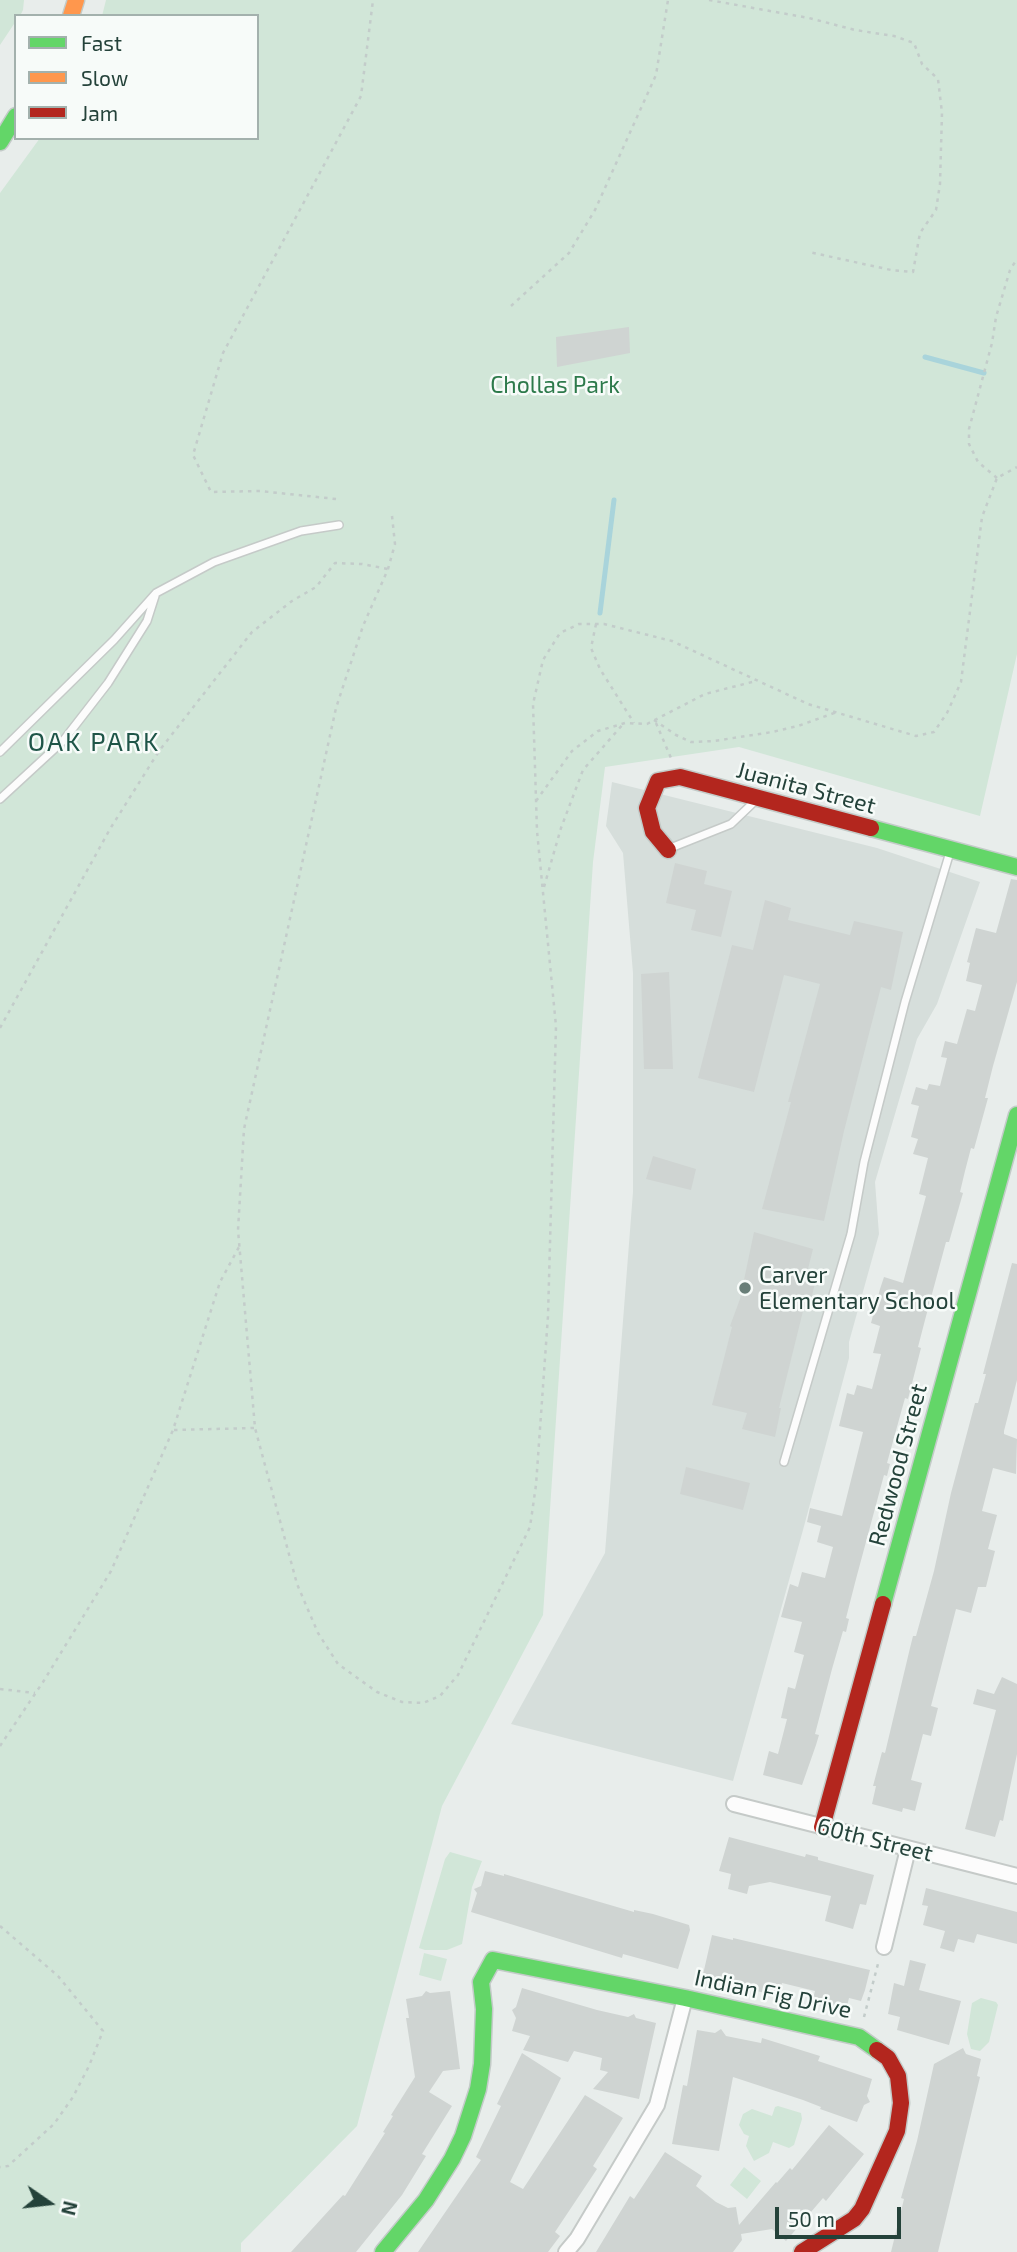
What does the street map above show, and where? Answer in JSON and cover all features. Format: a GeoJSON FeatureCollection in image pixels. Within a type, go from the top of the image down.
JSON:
{"type":"FeatureCollection","features":[{"type":"Feature","properties":{"kind":"street"},"geometry":{"type":"LineString","coordinates":[[0,142],[14,119]]}},
{"type":"Feature","properties":{"kind":"street"},"geometry":{"type":"LineString","coordinates":[[668,849],[653,832],[647,808],[658,781],[680,777]]}},
{"type":"Feature","properties":{"kind":"street","name":"Juanita Street"},"geometry":{"type":"LineString","coordinates":[[680,777],[1017,867]]}},
{"type":"Feature","properties":{"kind":"street","name":"Redwood Street"},"geometry":{"type":"LineString","coordinates":[[822,1827],[1017,1115]]}},
{"type":"Feature","properties":{"kind":"street","name":"60th Street"},"geometry":{"type":"LineString","coordinates":[[734,1804],[1017,1876]]}},
{"type":"Feature","properties":{"kind":"street"},"geometry":{"type":"LineString","coordinates":[[884,1947],[908,1849]]}},
{"type":"Feature","properties":{"kind":"street","name":"Indian Fig Drive"},"geometry":{"type":"LineString","coordinates":[[383,2252],[440,2180],[463,2136],[475,2101],[482,2064],[484,2009],[481,1982],[494,1960],[685,1998],[859,2037],[888,2058],[898,2076],[901,2103],[897,2131],[855,2219],[802,2252]]}},
{"type":"Feature","properties":{"kind":"street"},"geometry":{"type":"LineString","coordinates":[[566,2252],[577,2239],[657,2105],[685,1998]]}},
{"type":"Feature","properties":{"kind":"lane"},"geometry":{"type":"LineString","coordinates":[[0,752],[114,640],[156,593],[214,562],[301,531],[339,525]]}},
{"type":"Feature","properties":{"kind":"lane"},"geometry":{"type":"LineString","coordinates":[[0,799],[63,741],[108,683],[147,621],[156,593]]}},
{"type":"Feature","properties":{"kind":"lane"},"geometry":{"type":"LineString","coordinates":[[668,849],[731,824],[758,798]]}},
{"type":"Feature","properties":{"kind":"lane"},"geometry":{"type":"LineString","coordinates":[[785,1462],[851,1234],[864,1162],[905,1002],[951,851]]}},
{"type":"Feature","properties":{"kind":"path"},"geometry":{"type":"LineString","coordinates":[[336,499],[260,491],[211,492],[193,455],[223,353],[361,96],[373,0]]}},
{"type":"Feature","properties":{"kind":"path"},"geometry":{"type":"LineString","coordinates":[[511,306],[569,253],[595,210],[656,75],[668,0]]}},
{"type":"Feature","properties":{"kind":"path"},"geometry":{"type":"LineString","coordinates":[[709,0],[894,36],[914,43],[922,64],[938,79],[942,113],[940,184],[936,210],[920,233],[913,272],[891,270],[808,252]]}},
{"type":"Feature","properties":{"kind":"path"},"geometry":{"type":"LineString","coordinates":[[998,478],[978,462],[969,444],[969,429],[999,306],[1010,270],[1017,258]]}},
{"type":"Feature","properties":{"kind":"path"},"geometry":{"type":"LineString","coordinates":[[392,516],[395,544],[388,569],[363,626],[336,708],[244,1129],[238,1230],[255,1428],[297,1584],[318,1633],[338,1664],[377,1692],[402,1702],[424,1703],[440,1696],[458,1675],[530,1527],[536,1485],[548,1316],[556,1026],[536,801],[533,704],[543,660],[560,633],[579,624],[636,631],[672,641],[808,704],[916,736],[934,732],[947,713],[961,682],[982,517],[998,478],[1017,467]]}},
{"type":"Feature","properties":{"kind":"path"},"geometry":{"type":"LineString","coordinates":[[0,1028],[110,829],[159,751],[252,632],[292,601],[316,587],[335,563],[388,569]]}},
{"type":"Feature","properties":{"kind":"path"},"geometry":{"type":"LineString","coordinates":[[596,624],[591,648],[600,669],[634,723]]}},
{"type":"Feature","properties":{"kind":"path"},"geometry":{"type":"LineString","coordinates":[[536,801],[572,751],[598,731],[625,723],[647,724],[705,694],[759,681]]}},
{"type":"Feature","properties":{"kind":"path"},"geometry":{"type":"LineString","coordinates":[[654,720],[691,742],[714,741],[799,726],[836,712]]}},
{"type":"Feature","properties":{"kind":"path"},"geometry":{"type":"LineString","coordinates":[[654,720],[680,777]]}},
{"type":"Feature","properties":{"kind":"path"},"geometry":{"type":"LineString","coordinates":[[543,890],[561,828],[583,770],[625,723]]}},
{"type":"Feature","properties":{"kind":"path"},"geometry":{"type":"LineString","coordinates":[[0,1746],[111,1571],[173,1430],[220,1282],[239,1247]]}},
{"type":"Feature","properties":{"kind":"path"},"geometry":{"type":"LineString","coordinates":[[173,1430],[255,1428]]}},
{"type":"Feature","properties":{"kind":"path"},"geometry":{"type":"LineString","coordinates":[[0,1689],[36,1693]]}},
{"type":"Feature","properties":{"kind":"path"},"geometry":{"type":"LineString","coordinates":[[0,1926],[58,1976],[103,2031],[84,2076],[54,2124],[8,2166],[0,2167]]}},
{"type":"Feature","properties":{"kind":"path"},"geometry":{"type":"LineString","coordinates":[[859,2037],[884,1947]]}},
{"type":"Feature","properties":{"kind":"shaded area","name":"Carver Elementary School"},"geometry":{"type":"Polygon","coordinates":[[[612,782],[877,848],[980,882],[937,1004],[917,1039],[875,1182],[879,1234],[849,1342],[849,1358],[733,1781],[511,1724],[605,1553],[633,1192],[633,973],[623,853],[606,826],[612,782]]]}},
{"type":"Feature","properties":{"kind":"green space"},"geometry":{"type":"Polygon","coordinates":[[[0,0],[24,0],[21,14],[14,14],[14,24],[0,45],[0,0]]]}},
{"type":"Feature","properties":{"kind":"green space","name":"Chollas Park"},"geometry":{"type":"Polygon","coordinates":[[[106,0],[1017,0],[1017,654],[980,816],[739,747],[605,767],[593,862],[543,1615],[442,1806],[357,2126],[241,2243],[241,2252],[0,2252],[0,193],[39,140],[259,140],[259,14],[102,14],[106,0]]]}},
{"type":"Feature","properties":{"kind":"green space"},"geometry":{"type":"Polygon","coordinates":[[[450,1852],[482,1861],[472,1887],[462,1944],[447,1950],[425,1950],[419,1948],[445,1859],[450,1852]]]}},
{"type":"Feature","properties":{"kind":"green space"},"geometry":{"type":"Polygon","coordinates":[[[424,1953],[447,1959],[441,1981],[419,1975],[424,1953]]]}},
{"type":"Feature","properties":{"kind":"green space"},"geometry":{"type":"Polygon","coordinates":[[[981,1998],[998,2005],[989,2042],[980,2051],[971,2049],[967,2034],[972,2003],[981,1998]]]}},
{"type":"Feature","properties":{"kind":"green space"},"geometry":{"type":"Polygon","coordinates":[[[778,2106],[801,2113],[802,2119],[794,2145],[789,2148],[773,2142],[769,2153],[754,2161],[746,2146],[749,2136],[744,2134],[739,2125],[743,2114],[752,2109],[772,2116],[778,2106]]]}},
{"type":"Feature","properties":{"kind":"green space"},"geometry":{"type":"Polygon","coordinates":[[[744,2167],[761,2181],[747,2199],[730,2185],[744,2167]]]}},
{"type":"Feature","properties":{"kind":"building"},"geometry":{"type":"Polygon","coordinates":[[[629,327],[630,353],[557,367],[556,337],[629,327]]]}},
{"type":"Feature","properties":{"kind":"building"},"geometry":{"type":"Polygon","coordinates":[[[675,863],[707,871],[704,884],[732,891],[721,937],[691,930],[696,910],[666,903],[675,863]]]}},
{"type":"Feature","properties":{"kind":"building"},"geometry":{"type":"Polygon","coordinates":[[[1011,879],[1017,880],[1017,982],[993,1066],[985,1098],[988,1098],[974,1149],[971,1148],[965,1171],[960,1192],[963,1193],[949,1242],[946,1242],[925,1320],[908,1399],[905,1398],[887,1463],[890,1464],[887,1476],[884,1475],[856,1579],[846,1618],[849,1619],[846,1632],[843,1631],[832,1669],[815,1734],[819,1735],[802,1785],[763,1775],[769,1751],[778,1754],[787,1719],[781,1718],[788,1687],[795,1689],[804,1655],[794,1652],[802,1622],[781,1617],[790,1584],[798,1587],[802,1572],[825,1578],[833,1547],[817,1542],[821,1526],[807,1522],[810,1508],[842,1516],[863,1432],[839,1426],[847,1393],[854,1395],[857,1385],[872,1389],[881,1354],[873,1353],[880,1326],[871,1323],[880,1289],[884,1277],[903,1283],[926,1196],[919,1194],[928,1158],[913,1154],[918,1139],[911,1137],[919,1106],[911,1104],[916,1087],[927,1090],[929,1084],[940,1086],[947,1058],[941,1057],[945,1041],[957,1044],[967,1009],[975,1011],[982,985],[966,981],[970,963],[967,962],[976,928],[996,933],[1011,879]]]}},
{"type":"Feature","properties":{"kind":"building"},"geometry":{"type":"Polygon","coordinates":[[[765,900],[791,908],[788,920],[850,935],[854,921],[903,932],[891,990],[881,987],[824,1221],[762,1209],[820,984],[784,975],[754,1092],[698,1078],[732,945],[753,950],[765,900]]]}},
{"type":"Feature","properties":{"kind":"building"},"geometry":{"type":"Polygon","coordinates":[[[669,972],[673,1069],[644,1069],[641,974],[669,972]]]}},
{"type":"Feature","properties":{"kind":"building"},"geometry":{"type":"Polygon","coordinates":[[[653,1156],[696,1169],[691,1190],[646,1179],[653,1156]]]}},
{"type":"Feature","properties":{"kind":"building"},"geometry":{"type":"Polygon","coordinates":[[[754,1232],[813,1249],[805,1281],[815,1283],[809,1308],[804,1307],[779,1408],[775,1437],[742,1429],[747,1413],[712,1405],[732,1327],[730,1326],[740,1299],[754,1232]]]}},
{"type":"Feature","properties":{"kind":"building"},"geometry":{"type":"Polygon","coordinates":[[[1012,1263],[1017,1264],[1017,1380],[1004,1434],[1017,1439],[1016,1474],[993,1468],[982,1511],[997,1515],[988,1549],[995,1551],[986,1587],[978,1587],[971,1613],[956,1609],[931,1706],[938,1708],[931,1736],[923,1734],[911,1780],[922,1783],[915,1811],[903,1808],[902,1812],[872,1804],[876,1786],[873,1786],[882,1752],[885,1753],[913,1636],[916,1636],[934,1571],[951,1493],[975,1403],[978,1403],[986,1374],[983,1374],[1012,1263]]]}},
{"type":"Feature","properties":{"kind":"building"},"geometry":{"type":"Polygon","coordinates":[[[686,1467],[750,1483],[743,1510],[680,1494],[686,1467]]]}},
{"type":"Feature","properties":{"kind":"building"},"geometry":{"type":"Polygon","coordinates":[[[1002,1677],[1017,1684],[1017,1754],[1003,1821],[1000,1820],[995,1837],[965,1829],[996,1710],[973,1704],[977,1689],[994,1694],[1002,1677]]]}},
{"type":"Feature","properties":{"kind":"building"},"geometry":{"type":"Polygon","coordinates":[[[729,1837],[805,1857],[806,1854],[818,1857],[818,1860],[874,1875],[866,1905],[860,1904],[853,1929],[825,1921],[831,1896],[770,1882],[749,1886],[747,1894],[728,1889],[731,1874],[719,1871],[729,1837]]]}},
{"type":"Feature","properties":{"kind":"building"},"geometry":{"type":"Polygon","coordinates":[[[485,1871],[689,1925],[690,1930],[678,1969],[623,1954],[622,1958],[471,1912],[477,1893],[474,1889],[481,1886],[485,1871]]]}},
{"type":"Feature","properties":{"kind":"building"},"geometry":{"type":"Polygon","coordinates":[[[926,1888],[1017,1912],[1017,1944],[977,1934],[974,1943],[958,1939],[954,1952],[940,1948],[945,1931],[923,1925],[928,1906],[922,1905],[926,1888]]]}},
{"type":"Feature","properties":{"kind":"building"},"geometry":{"type":"Polygon","coordinates":[[[712,1935],[870,1970],[861,2001],[849,1998],[846,2010],[812,2003],[815,1991],[782,1983],[779,1996],[702,1979],[712,1935]]]}},
{"type":"Feature","properties":{"kind":"building"},"geometry":{"type":"Polygon","coordinates":[[[910,1960],[926,1964],[919,1990],[961,2001],[949,2045],[897,2030],[900,2017],[888,2014],[894,1983],[904,1986],[910,1960]]]}},
{"type":"Feature","properties":{"kind":"building"},"geometry":{"type":"Polygon","coordinates":[[[522,1988],[597,2010],[628,2017],[634,2014],[636,2018],[656,2023],[639,2099],[593,2089],[608,2072],[600,2070],[602,2058],[574,2051],[568,2062],[523,2050],[530,2036],[512,2031],[516,2018],[512,2010],[516,2007],[522,1988]]]}},
{"type":"Feature","properties":{"kind":"building"},"geometry":{"type":"Polygon","coordinates":[[[426,1991],[450,1991],[460,2069],[443,2071],[429,2092],[452,2106],[422,2154],[426,2156],[402,2195],[356,2252],[291,2252],[343,2195],[345,2196],[385,2133],[383,2132],[393,2116],[391,2115],[415,2077],[406,2018],[409,2018],[406,1999],[422,1996],[426,1991]]]}},
{"type":"Feature","properties":{"kind":"building"},"geometry":{"type":"Polygon","coordinates":[[[721,2029],[726,2036],[761,2043],[762,2038],[820,2056],[818,2061],[872,2079],[867,2096],[870,2102],[864,2105],[857,2122],[803,2100],[733,2077],[719,2151],[672,2144],[683,2085],[687,2086],[697,2030],[715,2033],[721,2029]]]}},
{"type":"Feature","properties":{"kind":"building"},"geometry":{"type":"Polygon","coordinates":[[[963,2048],[966,2054],[981,2059],[977,2076],[980,2077],[938,2252],[891,2252],[904,2199],[901,2198],[934,2064],[963,2048]]]}},
{"type":"Feature","properties":{"kind":"building"},"geometry":{"type":"Polygon","coordinates":[[[522,2053],[561,2078],[510,2182],[523,2189],[585,2095],[623,2118],[593,2166],[597,2169],[555,2232],[560,2236],[548,2252],[418,2252],[481,2160],[476,2157],[501,2106],[497,2104],[522,2053]]]}},
{"type":"Feature","properties":{"kind":"building"},"geometry":{"type":"Polygon","coordinates":[[[829,2125],[864,2154],[826,2201],[823,2198],[786,2241],[772,2229],[741,2234],[742,2240],[733,2252],[596,2252],[630,2196],[634,2199],[665,2152],[702,2176],[696,2186],[716,2202],[728,2208],[736,2207],[739,2225],[776,2182],[790,2168],[792,2170],[829,2125]]]}},
{"type":"Feature","properties":{"kind":"waterway"},"geometry":{"type":"LineString","coordinates":[[925,357],[984,373]]}},
{"type":"Feature","properties":{"kind":"waterway"},"geometry":{"type":"LineString","coordinates":[[600,613],[614,500]]}},
{"type":"Feature","properties":{"kind":"traffic: fast"},"geometry":{"type":"LineString","coordinates":[[0,142],[14,119]]}},
{"type":"Feature","properties":{"kind":"traffic: fast"},"geometry":{"type":"LineString","coordinates":[[871,828],[1017,867]]}},
{"type":"Feature","properties":{"kind":"traffic: fast"},"geometry":{"type":"LineString","coordinates":[[883,1604],[1017,1115]]}},
{"type":"Feature","properties":{"kind":"traffic: fast"},"geometry":{"type":"LineString","coordinates":[[383,2252],[426,2200],[463,2136],[478,2089],[482,2064],[484,2009],[481,1982],[493,1960],[685,1998],[859,2037],[877,2050]]}},
{"type":"Feature","properties":{"kind":"traffic: slow"},"geometry":{"type":"LineString","coordinates":[[72,14],[76,0]]}},
{"type":"Feature","properties":{"kind":"traffic: jam"},"geometry":{"type":"LineString","coordinates":[[668,850],[653,832],[647,808],[658,781],[680,777],[871,828]]}},
{"type":"Feature","properties":{"kind":"traffic: jam"},"geometry":{"type":"LineString","coordinates":[[822,1827],[883,1604]]}},
{"type":"Feature","properties":{"kind":"traffic: jam"},"geometry":{"type":"LineString","coordinates":[[802,2252],[854,2219],[862,2209],[897,2131],[901,2103],[898,2076],[888,2058],[877,2050]]}},
{"type":"Feature","properties":{"kind":"place","name":"Carver Elementary School"},"geometry":{"type":"Point","coordinates":[745,1288]}},
{"type":"Feature","properties":{"kind":"district","name":"OAK PARK"},"geometry":{"type":"Point","coordinates":[94,742]}}]}
